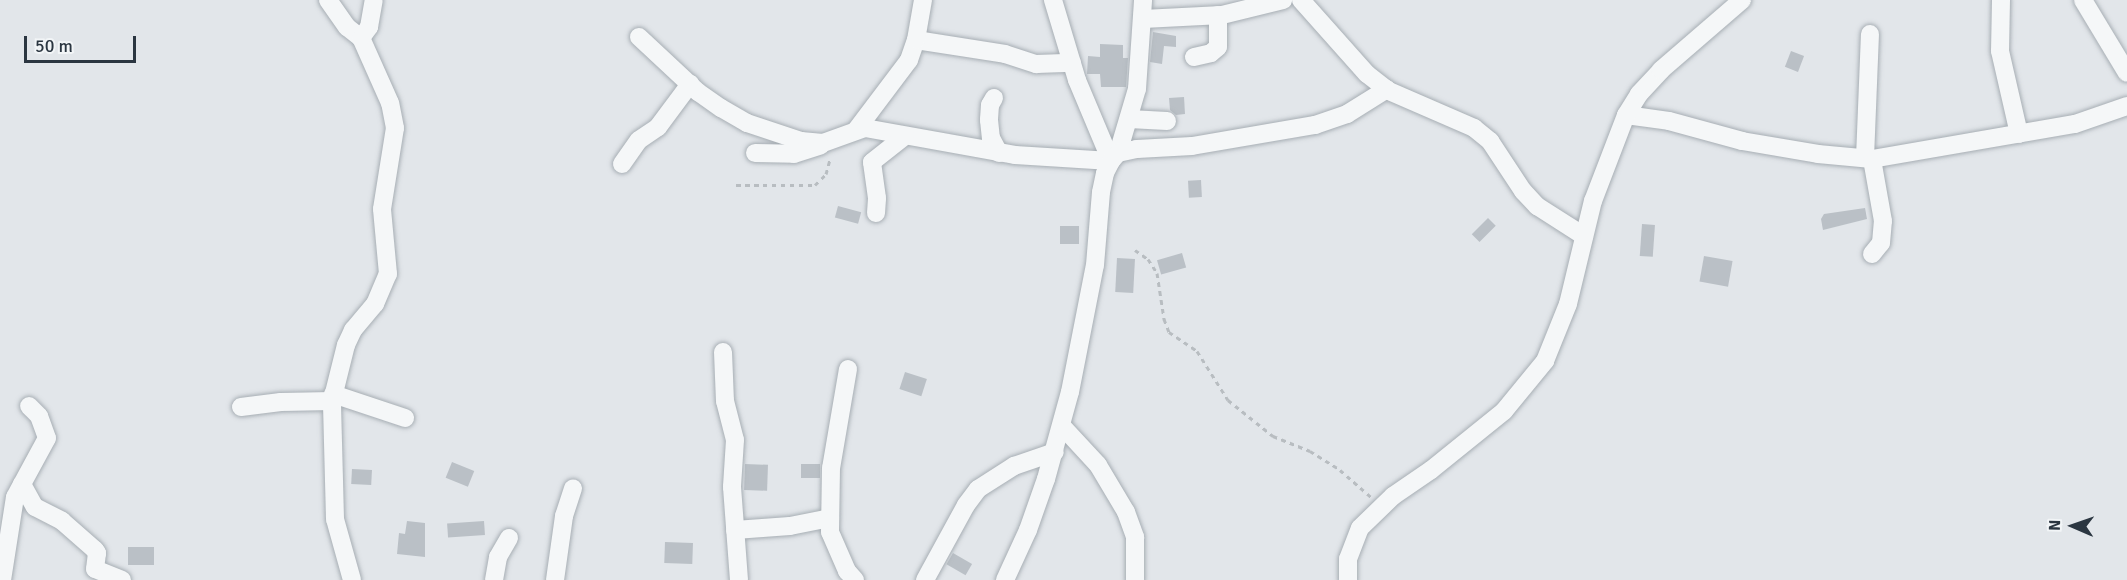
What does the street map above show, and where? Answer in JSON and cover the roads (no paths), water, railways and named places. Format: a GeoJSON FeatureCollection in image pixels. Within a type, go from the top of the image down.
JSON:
{"type":"FeatureCollection","features":[{"type":"Feature","properties":{"kind":"street"},"geometry":{"type":"LineString","coordinates":[[328,0],[347,27],[361,38],[390,103],[395,128],[382,200],[383,244],[388,274],[375,304],[353,330],[346,345],[333,397],[334,519],[352,580]]}},
{"type":"Feature","properties":{"kind":"street"},"geometry":{"type":"LineString","coordinates":[[361,38],[369,27],[374,0]]}},
{"type":"Feature","properties":{"kind":"street"},"geometry":{"type":"LineString","coordinates":[[755,153],[794,154],[857,129],[909,60],[916,40],[923,0]]}},
{"type":"Feature","properties":{"kind":"street"},"geometry":{"type":"LineString","coordinates":[[1053,0],[1072,63],[1114,157]]}},
{"type":"Feature","properties":{"kind":"street"},"geometry":{"type":"LineString","coordinates":[[1005,580],[1028,530],[1062,426],[1095,265],[1101,192],[1105,173],[1129,119],[1137,89],[1143,0]]}},
{"type":"Feature","properties":{"kind":"street"},"geometry":{"type":"LineString","coordinates":[[1143,19],[1218,15],[1283,0]]}},
{"type":"Feature","properties":{"kind":"street"},"geometry":{"type":"LineString","coordinates":[[1301,0],[1367,74],[1387,89],[1474,128],[1490,141],[1523,191],[1537,206],[1584,236]]}},
{"type":"Feature","properties":{"kind":"street"},"geometry":{"type":"LineString","coordinates":[[1348,580],[1348,559],[1360,528],[1381,506],[1504,411],[1545,361],[1568,304],[1593,201],[1626,115],[1639,94],[1661,70],[1742,0]]}},
{"type":"Feature","properties":{"kind":"street"},"geometry":{"type":"LineString","coordinates":[[2001,0],[2000,51],[2019,134]]}},
{"type":"Feature","properties":{"kind":"street"},"geometry":{"type":"LineString","coordinates":[[2083,0],[2127,73]]}},
{"type":"Feature","properties":{"kind":"street"},"geometry":{"type":"LineString","coordinates":[[1194,57],[1210,53],[1218,47],[1218,15]]}},
{"type":"Feature","properties":{"kind":"street"},"geometry":{"type":"LineString","coordinates":[[1870,34],[1868,158],[1883,221],[1883,237],[1872,254]]}},
{"type":"Feature","properties":{"kind":"street"},"geometry":{"type":"LineString","coordinates":[[639,37],[690,84],[721,108],[747,123],[791,138],[829,142]]}},
{"type":"Feature","properties":{"kind":"street"},"geometry":{"type":"LineString","coordinates":[[916,40],[1005,54],[1036,64],[1072,63]]}},
{"type":"Feature","properties":{"kind":"street"},"geometry":{"type":"LineString","coordinates":[[622,164],[639,140],[658,127],[690,84]]}},
{"type":"Feature","properties":{"kind":"street"},"geometry":{"type":"LineString","coordinates":[[857,129],[999,153],[1114,157],[1137,149],[1192,146],[1315,125],[1347,114],[1387,89]]}},
{"type":"Feature","properties":{"kind":"street"},"geometry":{"type":"LineString","coordinates":[[994,98],[990,105],[989,120],[991,138],[999,153]]}},
{"type":"Feature","properties":{"kind":"street"},"geometry":{"type":"LineString","coordinates":[[1626,115],[1669,121],[1742,141],[1818,154],[1868,158],[2075,124],[2127,106]]}},
{"type":"Feature","properties":{"kind":"street"},"geometry":{"type":"LineString","coordinates":[[1129,119],[1167,121]]}},
{"type":"Feature","properties":{"kind":"street"},"geometry":{"type":"LineString","coordinates":[[876,213],[877,198],[872,162],[905,136]]}},
{"type":"Feature","properties":{"kind":"street"},"geometry":{"type":"LineString","coordinates":[[723,352],[725,401],[735,440],[732,487],[739,580]]}},
{"type":"Feature","properties":{"kind":"street"},"geometry":{"type":"LineString","coordinates":[[848,369],[831,468],[830,532],[855,580]]}},
{"type":"Feature","properties":{"kind":"street"},"geometry":{"type":"LineString","coordinates":[[241,407],[333,397],[405,418]]}},
{"type":"Feature","properties":{"kind":"street"},"geometry":{"type":"LineString","coordinates":[[2,580],[4,540],[15,498],[47,438],[39,416],[29,406]]}},
{"type":"Feature","properties":{"kind":"street"},"geometry":{"type":"LineString","coordinates":[[1062,426],[1098,465],[1126,512],[1135,537],[1135,580]]}},
{"type":"Feature","properties":{"kind":"street"},"geometry":{"type":"LineString","coordinates":[[925,580],[966,505],[978,489],[1014,466],[1055,452]]}},
{"type":"Feature","properties":{"kind":"street"},"geometry":{"type":"LineString","coordinates":[[22,484],[36,507],[62,521],[95,550],[95,569],[102,574],[122,580]]}},
{"type":"Feature","properties":{"kind":"street"},"geometry":{"type":"LineString","coordinates":[[555,580],[564,516],[573,488]]}},
{"type":"Feature","properties":{"kind":"street"},"geometry":{"type":"LineString","coordinates":[[735,530],[790,526],[830,518]]}},
{"type":"Feature","properties":{"kind":"street"},"geometry":{"type":"LineString","coordinates":[[494,580],[498,557],[509,538]]}}]}
